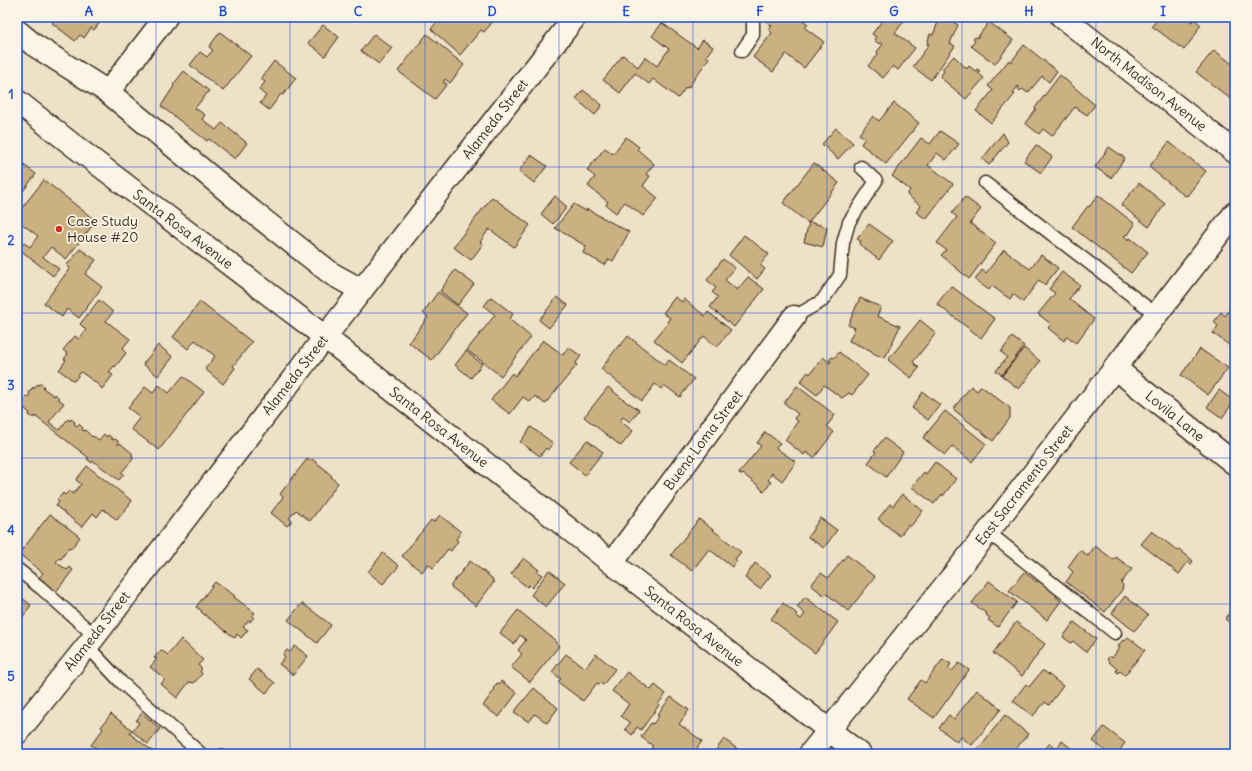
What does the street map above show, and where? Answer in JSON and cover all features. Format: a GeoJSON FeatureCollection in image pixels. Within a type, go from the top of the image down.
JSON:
{"type":"FeatureCollection","features":[{"type":"Feature","properties":{"kind":"street"},"geometry":{"type":"LineString","coordinates":[[108,92],[166,17]]}},
{"type":"Feature","properties":{"kind":"street","name":"Alameda Street"},"geometry":{"type":"LineString","coordinates":[[17,733],[91,641],[361,290],[575,17]]}},
{"type":"Feature","properties":{"kind":"street","name":"North Madison Avenue"},"geometry":{"type":"LineString","coordinates":[[1062,17],[1235,152]]}},
{"type":"Feature","properties":{"kind":"street"},"geometry":{"type":"LineString","coordinates":[[17,31],[34,45],[108,92],[253,212],[332,274],[361,290]]}},
{"type":"Feature","properties":{"kind":"street","name":"Santa Rosa Avenue"},"geometry":{"type":"LineString","coordinates":[[17,101],[325,337],[860,754]]}},
{"type":"Feature","properties":{"kind":"street","name":"East Sacramento Street"},"geometry":{"type":"LineString","coordinates":[[810,754],[830,731],[988,532],[1235,213]]}},
{"type":"Feature","properties":{"kind":"street","name":"Buena Loma Street"},"geometry":{"type":"LineString","coordinates":[[612,562],[794,317]]}},
{"type":"Feature","properties":{"kind":"street","name":"Lovila Lane"},"geometry":{"type":"LineString","coordinates":[[1115,368],[1235,464]]}},
{"type":"Feature","properties":{"kind":"lane"},"geometry":{"type":"LineString","coordinates":[[742,51],[753,35],[752,17]]}},
{"type":"Feature","properties":{"kind":"lane"},"geometry":{"type":"LineString","coordinates":[[794,317],[822,301],[840,275],[843,243],[849,222],[876,181],[861,167]]}},
{"type":"Feature","properties":{"kind":"lane"},"geometry":{"type":"LineString","coordinates":[[985,183],[1156,315]]}},
{"type":"Feature","properties":{"kind":"lane"},"geometry":{"type":"LineString","coordinates":[[988,532],[1114,633]]}},
{"type":"Feature","properties":{"kind":"lane"},"geometry":{"type":"LineString","coordinates":[[17,570],[41,588],[91,641],[121,682],[201,754]]}},
{"type":"Feature","properties":{"kind":"building"},"geometry":{"type":"Polygon","coordinates":[[[56,17],[104,17],[94,30],[91,28],[84,38],[80,35],[75,41],[52,23],[56,17]]]}},
{"type":"Feature","properties":{"kind":"building"},"geometry":{"type":"Polygon","coordinates":[[[441,17],[447,19],[449,17],[497,17],[484,32],[481,30],[460,55],[431,29],[441,17]]]}},
{"type":"Feature","properties":{"kind":"building"},"geometry":{"type":"Polygon","coordinates":[[[764,17],[798,17],[808,24],[805,28],[824,42],[804,68],[786,54],[773,72],[753,57],[772,33],[769,30],[772,26],[763,19],[764,17]]]}},
{"type":"Feature","properties":{"kind":"building"},"geometry":{"type":"Polygon","coordinates":[[[885,17],[899,17],[904,21],[895,33],[915,48],[898,70],[893,66],[883,78],[868,66],[878,54],[877,52],[883,44],[881,42],[879,44],[874,40],[876,37],[872,34],[885,17]]]}},
{"type":"Feature","properties":{"kind":"building"},"geometry":{"type":"Polygon","coordinates":[[[940,17],[945,17],[958,25],[950,43],[955,46],[931,80],[913,67],[929,44],[927,44],[930,34],[933,35],[940,17]]]}},
{"type":"Feature","properties":{"kind":"building"},"geometry":{"type":"Polygon","coordinates":[[[1159,17],[1187,17],[1192,22],[1194,19],[1201,25],[1184,50],[1152,26],[1159,17]]]}},
{"type":"Feature","properties":{"kind":"building"},"geometry":{"type":"Polygon","coordinates":[[[989,22],[1013,40],[995,64],[971,46],[975,41],[973,39],[975,37],[977,38],[989,22]]]}},
{"type":"Feature","properties":{"kind":"building"},"geometry":{"type":"Polygon","coordinates":[[[662,23],[697,48],[703,40],[713,47],[706,56],[709,58],[688,88],[686,87],[678,98],[653,79],[649,84],[635,73],[620,93],[603,80],[623,55],[638,67],[645,57],[657,66],[669,49],[652,36],[662,23]]]}},
{"type":"Feature","properties":{"kind":"building"},"geometry":{"type":"Polygon","coordinates":[[[323,25],[339,37],[325,56],[308,43],[323,25]]]}},
{"type":"Feature","properties":{"kind":"building"},"geometry":{"type":"Polygon","coordinates":[[[220,32],[251,56],[223,91],[190,65],[200,52],[207,57],[213,50],[209,47],[220,32]]]}},
{"type":"Feature","properties":{"kind":"building"},"geometry":{"type":"Polygon","coordinates":[[[374,34],[392,48],[379,64],[361,51],[374,34]]]}},
{"type":"Feature","properties":{"kind":"building"},"geometry":{"type":"Polygon","coordinates":[[[427,34],[464,65],[450,83],[445,79],[443,82],[447,84],[435,99],[398,71],[427,34]]]}},
{"type":"Feature","properties":{"kind":"building"},"geometry":{"type":"Polygon","coordinates":[[[1024,45],[1057,71],[1049,82],[1042,76],[1028,93],[1022,89],[1020,91],[1018,86],[1013,93],[1015,94],[991,123],[976,111],[993,90],[988,86],[1009,60],[1011,62],[1024,45]]]}},
{"type":"Feature","properties":{"kind":"building"},"geometry":{"type":"Polygon","coordinates":[[[1214,50],[1235,66],[1235,98],[1232,100],[1196,72],[1214,50]]]}},
{"type":"Feature","properties":{"kind":"building"},"geometry":{"type":"Polygon","coordinates":[[[954,56],[967,69],[969,66],[975,71],[977,69],[980,71],[978,73],[984,78],[966,99],[940,77],[944,71],[942,69],[954,56]]]}},
{"type":"Feature","properties":{"kind":"building"},"geometry":{"type":"Polygon","coordinates":[[[274,61],[296,78],[269,110],[260,103],[266,96],[259,90],[265,82],[261,79],[274,61]]]}},
{"type":"Feature","properties":{"kind":"building"},"geometry":{"type":"Polygon","coordinates":[[[184,71],[209,91],[195,108],[205,115],[202,119],[216,130],[222,123],[247,143],[235,159],[209,139],[207,141],[193,131],[161,106],[174,86],[173,85],[184,71]]]}},
{"type":"Feature","properties":{"kind":"building"},"geometry":{"type":"Polygon","coordinates":[[[1060,75],[1095,105],[1087,115],[1075,107],[1052,136],[1043,129],[1039,134],[1025,123],[1060,75]]]}},
{"type":"Feature","properties":{"kind":"building"},"geometry":{"type":"Polygon","coordinates":[[[583,90],[602,105],[595,115],[576,99],[583,90]]]}},
{"type":"Feature","properties":{"kind":"building"},"geometry":{"type":"Polygon","coordinates":[[[894,103],[919,123],[886,164],[861,144],[865,138],[859,134],[873,116],[879,121],[894,103]]]}},
{"type":"Feature","properties":{"kind":"building"},"geometry":{"type":"Polygon","coordinates":[[[836,128],[853,143],[838,159],[822,144],[836,128]]]}},
{"type":"Feature","properties":{"kind":"building"},"geometry":{"type":"Polygon","coordinates":[[[940,131],[959,144],[946,160],[937,153],[928,165],[953,184],[926,219],[916,212],[921,206],[907,195],[910,190],[892,176],[921,138],[930,144],[940,131]]]}},
{"type":"Feature","properties":{"kind":"building"},"geometry":{"type":"Polygon","coordinates":[[[1003,133],[1008,142],[989,165],[982,159],[1003,133]]]}},
{"type":"Feature","properties":{"kind":"building"},"geometry":{"type":"Polygon","coordinates":[[[626,137],[639,147],[637,149],[654,164],[646,174],[650,176],[643,186],[658,198],[643,216],[625,202],[616,213],[606,205],[608,202],[588,186],[595,177],[587,170],[605,148],[613,154],[626,137]]]}},
{"type":"Feature","properties":{"kind":"building"},"geometry":{"type":"Polygon","coordinates":[[[1169,142],[1206,171],[1187,196],[1185,196],[1149,167],[1169,142]]]}},
{"type":"Feature","properties":{"kind":"building"},"geometry":{"type":"Polygon","coordinates":[[[1036,145],[1052,157],[1041,173],[1024,161],[1036,145]]]}},
{"type":"Feature","properties":{"kind":"building"},"geometry":{"type":"Polygon","coordinates":[[[1109,147],[1125,158],[1111,178],[1095,167],[1109,147]]]}},
{"type":"Feature","properties":{"kind":"building"},"geometry":{"type":"Polygon","coordinates":[[[531,155],[547,166],[534,183],[519,171],[531,155]]]}},
{"type":"Feature","properties":{"kind":"building"},"geometry":{"type":"Polygon","coordinates":[[[17,160],[36,174],[23,191],[17,186],[17,160]]]}},
{"type":"Feature","properties":{"kind":"building"},"geometry":{"type":"Polygon","coordinates":[[[814,163],[839,183],[808,223],[783,203],[814,163]]]}},
{"type":"Feature","properties":{"kind":"building","name":"Case Study House #20"},"geometry":{"type":"Polygon","coordinates":[[[44,180],[96,221],[66,259],[51,247],[43,257],[59,269],[53,276],[19,249],[24,243],[30,247],[38,236],[17,220],[17,214],[44,180]]]}},
{"type":"Feature","properties":{"kind":"building"},"geometry":{"type":"Polygon","coordinates":[[[1139,183],[1165,204],[1149,227],[1121,205],[1139,183]]]}},
{"type":"Feature","properties":{"kind":"building"},"geometry":{"type":"Polygon","coordinates":[[[1098,195],[1135,224],[1128,235],[1126,234],[1124,236],[1129,240],[1130,238],[1148,252],[1131,273],[1072,227],[1098,195]]]}},
{"type":"Feature","properties":{"kind":"building"},"geometry":{"type":"Polygon","coordinates":[[[555,196],[567,207],[553,224],[541,214],[555,196]]]}},
{"type":"Feature","properties":{"kind":"building"},"geometry":{"type":"Polygon","coordinates":[[[492,197],[530,225],[514,247],[489,229],[480,242],[483,244],[471,260],[453,247],[492,197]]]}},
{"type":"Feature","properties":{"kind":"building"},"geometry":{"type":"Polygon","coordinates":[[[965,197],[981,209],[970,223],[996,243],[969,279],[941,255],[946,250],[937,243],[957,217],[952,213],[965,197]]]}},
{"type":"Feature","properties":{"kind":"building"},"geometry":{"type":"Polygon","coordinates":[[[574,204],[586,211],[587,209],[629,232],[613,261],[609,259],[605,265],[583,253],[586,246],[555,228],[574,204]]]}},
{"type":"Feature","properties":{"kind":"building"},"geometry":{"type":"Polygon","coordinates":[[[809,222],[827,227],[823,247],[804,242],[809,222]]]}},
{"type":"Feature","properties":{"kind":"building"},"geometry":{"type":"Polygon","coordinates":[[[869,224],[893,241],[879,260],[859,244],[861,241],[857,239],[869,224]]]}},
{"type":"Feature","properties":{"kind":"building"},"geometry":{"type":"Polygon","coordinates":[[[744,235],[769,254],[760,265],[765,269],[757,279],[729,255],[744,235]]]}},
{"type":"Feature","properties":{"kind":"building"},"geometry":{"type":"Polygon","coordinates":[[[80,249],[96,260],[85,274],[102,287],[79,318],[67,309],[62,317],[44,303],[70,268],[67,265],[80,249]]]}},
{"type":"Feature","properties":{"kind":"building"},"geometry":{"type":"Polygon","coordinates":[[[1004,250],[1030,269],[1041,255],[1058,268],[1045,285],[1039,280],[1023,302],[1013,294],[1010,299],[992,286],[989,290],[975,280],[982,270],[986,273],[1004,250]]]}},
{"type":"Feature","properties":{"kind":"building"},"geometry":{"type":"Polygon","coordinates":[[[723,259],[735,268],[725,280],[737,290],[748,277],[764,289],[734,327],[710,307],[718,297],[712,292],[716,288],[707,280],[723,259]]]}},
{"type":"Feature","properties":{"kind":"building"},"geometry":{"type":"Polygon","coordinates":[[[455,270],[474,284],[458,305],[440,291],[455,270]]]}},
{"type":"Feature","properties":{"kind":"building"},"geometry":{"type":"Polygon","coordinates":[[[1062,272],[1080,285],[1069,299],[1094,319],[1076,343],[1067,336],[1064,341],[1048,328],[1051,324],[1038,314],[1055,293],[1049,289],[1062,272]]]}},
{"type":"Feature","properties":{"kind":"building"},"geometry":{"type":"Polygon","coordinates":[[[951,286],[995,319],[981,338],[937,304],[951,286]]]}},
{"type":"Feature","properties":{"kind":"building"},"geometry":{"type":"Polygon","coordinates":[[[438,292],[467,313],[432,360],[409,343],[428,317],[423,313],[438,292]]]}},
{"type":"Feature","properties":{"kind":"building"},"geometry":{"type":"Polygon","coordinates":[[[491,297],[513,314],[509,319],[531,337],[501,376],[467,350],[495,315],[484,306],[491,297]]]}},
{"type":"Feature","properties":{"kind":"building"},"geometry":{"type":"Polygon","coordinates":[[[557,297],[568,305],[549,328],[539,320],[557,297]]]}},
{"type":"Feature","properties":{"kind":"building"},"geometry":{"type":"Polygon","coordinates":[[[675,297],[682,302],[684,299],[705,316],[708,312],[731,330],[717,347],[704,336],[682,363],[654,340],[668,323],[667,322],[670,318],[663,313],[675,297]]]}},
{"type":"Feature","properties":{"kind":"building"},"geometry":{"type":"Polygon","coordinates":[[[860,298],[881,307],[877,316],[900,326],[885,358],[849,341],[855,328],[848,325],[860,298]]]}},
{"type":"Feature","properties":{"kind":"building"},"geometry":{"type":"Polygon","coordinates":[[[99,300],[113,312],[106,321],[130,339],[122,349],[126,353],[109,372],[113,375],[102,389],[81,372],[74,381],[59,370],[68,354],[63,350],[75,336],[79,339],[86,330],[80,324],[99,300]]]}},
{"type":"Feature","properties":{"kind":"building"},"geometry":{"type":"Polygon","coordinates":[[[200,302],[252,342],[233,366],[235,368],[223,384],[205,369],[215,356],[195,340],[188,349],[173,337],[200,302]]]}},
{"type":"Feature","properties":{"kind":"building"},"geometry":{"type":"Polygon","coordinates":[[[1231,308],[1235,310],[1234,349],[1213,333],[1218,326],[1214,322],[1221,312],[1225,316],[1231,308]]]}},
{"type":"Feature","properties":{"kind":"building"},"geometry":{"type":"Polygon","coordinates":[[[920,320],[936,333],[913,362],[919,368],[911,378],[888,360],[920,320]]]}},
{"type":"Feature","properties":{"kind":"building"},"geometry":{"type":"Polygon","coordinates":[[[628,336],[665,365],[669,360],[694,379],[680,397],[664,385],[661,389],[655,384],[642,401],[601,369],[619,345],[620,346],[628,336]]]}},
{"type":"Feature","properties":{"kind":"building"},"geometry":{"type":"Polygon","coordinates":[[[1012,337],[1024,346],[1002,375],[996,371],[1007,357],[1001,352],[1012,337]]]}},
{"type":"Feature","properties":{"kind":"building"},"geometry":{"type":"Polygon","coordinates":[[[543,340],[563,355],[568,347],[581,356],[575,364],[577,365],[545,404],[535,396],[530,402],[523,397],[510,414],[491,400],[512,373],[515,376],[543,340]]]}},
{"type":"Feature","properties":{"kind":"building"},"geometry":{"type":"Polygon","coordinates":[[[158,345],[173,357],[158,376],[143,364],[158,345]]]}},
{"type":"Feature","properties":{"kind":"building"},"geometry":{"type":"Polygon","coordinates":[[[1024,348],[1040,361],[1019,389],[1002,376],[1024,348]]]}},
{"type":"Feature","properties":{"kind":"building"},"geometry":{"type":"Polygon","coordinates":[[[1200,349],[1228,368],[1208,395],[1181,375],[1200,349]]]}},
{"type":"Feature","properties":{"kind":"building"},"geometry":{"type":"Polygon","coordinates":[[[466,351],[482,364],[471,378],[455,365],[466,351]]]}},
{"type":"Feature","properties":{"kind":"building"},"geometry":{"type":"Polygon","coordinates":[[[839,352],[868,375],[852,395],[849,393],[842,398],[824,385],[817,395],[800,382],[808,372],[810,374],[823,357],[830,363],[831,361],[829,360],[832,357],[834,358],[839,352]]]}},
{"type":"Feature","properties":{"kind":"building"},"geometry":{"type":"Polygon","coordinates":[[[183,376],[204,392],[159,450],[131,429],[140,417],[128,408],[145,387],[153,393],[159,385],[169,393],[183,376]]]}},
{"type":"Feature","properties":{"kind":"building"},"geometry":{"type":"Polygon","coordinates":[[[41,383],[44,387],[43,388],[54,396],[55,394],[59,398],[58,399],[64,403],[49,422],[59,430],[68,419],[70,421],[71,419],[75,422],[74,424],[77,426],[79,424],[83,428],[82,430],[85,430],[92,437],[93,436],[99,440],[104,434],[107,437],[108,435],[112,438],[112,440],[115,439],[118,441],[118,445],[120,443],[132,453],[133,459],[121,473],[124,474],[119,480],[93,461],[92,463],[87,459],[89,458],[35,416],[34,418],[29,415],[30,413],[21,406],[23,404],[21,402],[26,396],[28,397],[33,387],[34,389],[41,383]]]}},
{"type":"Feature","properties":{"kind":"building"},"geometry":{"type":"Polygon","coordinates":[[[797,386],[835,415],[827,426],[834,432],[814,458],[806,452],[804,455],[785,440],[798,421],[794,418],[798,414],[784,403],[797,386]]]}},
{"type":"Feature","properties":{"kind":"building"},"geometry":{"type":"Polygon","coordinates":[[[971,386],[977,391],[981,386],[1010,408],[1010,418],[993,441],[953,409],[971,386]]]}},
{"type":"Feature","properties":{"kind":"building"},"geometry":{"type":"Polygon","coordinates":[[[608,387],[639,410],[630,422],[623,417],[620,421],[633,431],[621,446],[584,417],[608,387]]]}},
{"type":"Feature","properties":{"kind":"building"},"geometry":{"type":"Polygon","coordinates":[[[1219,390],[1234,401],[1222,418],[1207,407],[1219,390]]]}},
{"type":"Feature","properties":{"kind":"building"},"geometry":{"type":"Polygon","coordinates":[[[923,392],[940,405],[928,420],[912,408],[923,392]]]}},
{"type":"Feature","properties":{"kind":"building"},"geometry":{"type":"Polygon","coordinates":[[[945,411],[986,444],[972,462],[952,446],[945,455],[923,438],[945,411]]]}},
{"type":"Feature","properties":{"kind":"building"},"geometry":{"type":"Polygon","coordinates":[[[531,427],[553,443],[548,450],[546,448],[540,456],[520,442],[531,427]]]}},
{"type":"Feature","properties":{"kind":"building"},"geometry":{"type":"Polygon","coordinates":[[[765,432],[780,443],[776,448],[796,462],[782,481],[772,473],[768,480],[771,482],[764,492],[743,474],[742,475],[739,473],[761,446],[757,443],[765,432]]]}},
{"type":"Feature","properties":{"kind":"building"},"geometry":{"type":"Polygon","coordinates":[[[884,438],[903,452],[886,477],[868,463],[876,452],[874,451],[884,438]]]}},
{"type":"Feature","properties":{"kind":"building"},"geometry":{"type":"Polygon","coordinates":[[[587,440],[603,452],[585,475],[569,462],[587,440]]]}},
{"type":"Feature","properties":{"kind":"building"},"geometry":{"type":"Polygon","coordinates":[[[307,459],[310,461],[312,459],[326,470],[338,483],[310,521],[296,510],[289,518],[292,521],[287,526],[271,513],[283,497],[280,494],[307,459]]]}},
{"type":"Feature","properties":{"kind":"building"},"geometry":{"type":"Polygon","coordinates":[[[935,462],[956,479],[943,496],[942,494],[934,504],[912,487],[924,472],[926,474],[935,462]]]}},
{"type":"Feature","properties":{"kind":"building"},"geometry":{"type":"Polygon","coordinates":[[[87,466],[132,501],[117,520],[103,509],[97,517],[93,513],[82,527],[56,506],[59,502],[57,500],[63,493],[65,495],[69,491],[73,494],[81,484],[76,480],[87,466]]]}},
{"type":"Feature","properties":{"kind":"building"},"geometry":{"type":"Polygon","coordinates":[[[902,494],[923,511],[910,527],[908,525],[900,536],[878,519],[890,504],[893,506],[902,494]]]}},
{"type":"Feature","properties":{"kind":"building"},"geometry":{"type":"Polygon","coordinates":[[[50,514],[80,537],[71,549],[69,547],[61,559],[59,558],[56,562],[67,570],[70,567],[73,570],[55,593],[38,579],[43,573],[19,554],[50,514]]]}},
{"type":"Feature","properties":{"kind":"building"},"geometry":{"type":"Polygon","coordinates":[[[440,515],[461,532],[456,539],[458,541],[451,551],[448,549],[433,568],[428,564],[422,572],[402,556],[431,520],[434,522],[440,515]]]}},
{"type":"Feature","properties":{"kind":"building"},"geometry":{"type":"Polygon","coordinates":[[[820,518],[837,530],[824,548],[808,537],[820,518]]]}},
{"type":"Feature","properties":{"kind":"building"},"geometry":{"type":"Polygon","coordinates":[[[699,519],[741,552],[735,559],[737,561],[732,567],[709,549],[692,571],[671,555],[699,519]]]}},
{"type":"Feature","properties":{"kind":"building"},"geometry":{"type":"Polygon","coordinates":[[[1152,531],[1191,559],[1193,561],[1191,564],[1188,562],[1179,574],[1141,544],[1152,531]]]}},
{"type":"Feature","properties":{"kind":"building"},"geometry":{"type":"Polygon","coordinates":[[[1095,546],[1114,560],[1116,557],[1132,569],[1121,583],[1123,585],[1122,590],[1105,612],[1066,582],[1073,572],[1068,567],[1080,550],[1088,556],[1095,546]]]}},
{"type":"Feature","properties":{"kind":"building"},"geometry":{"type":"Polygon","coordinates":[[[383,553],[399,566],[383,584],[368,572],[383,553]]]}},
{"type":"Feature","properties":{"kind":"building"},"geometry":{"type":"Polygon","coordinates":[[[847,555],[875,577],[848,611],[827,594],[825,596],[811,585],[821,573],[828,578],[847,555]]]}},
{"type":"Feature","properties":{"kind":"building"},"geometry":{"type":"Polygon","coordinates":[[[524,558],[539,570],[537,572],[542,575],[532,588],[529,585],[527,587],[511,574],[524,558]]]}},
{"type":"Feature","properties":{"kind":"building"},"geometry":{"type":"Polygon","coordinates":[[[470,561],[493,579],[492,581],[494,582],[476,606],[451,587],[470,561]]]}},
{"type":"Feature","properties":{"kind":"building"},"geometry":{"type":"Polygon","coordinates":[[[755,563],[771,575],[760,589],[745,578],[755,563]]]}},
{"type":"Feature","properties":{"kind":"building"},"geometry":{"type":"Polygon","coordinates":[[[549,570],[565,583],[546,607],[531,595],[549,570]]]}},
{"type":"Feature","properties":{"kind":"building"},"geometry":{"type":"Polygon","coordinates":[[[1024,572],[1037,582],[1040,579],[1058,593],[1056,597],[1061,601],[1047,620],[1009,591],[1024,572]]]}},
{"type":"Feature","properties":{"kind":"building"},"geometry":{"type":"Polygon","coordinates":[[[989,581],[1017,602],[998,627],[988,620],[990,618],[986,615],[987,614],[972,603],[989,581]]]}},
{"type":"Feature","properties":{"kind":"building"},"geometry":{"type":"Polygon","coordinates":[[[215,582],[255,613],[250,622],[249,620],[243,627],[248,630],[241,638],[237,634],[235,638],[196,607],[215,582]]]}},
{"type":"Feature","properties":{"kind":"building"},"geometry":{"type":"Polygon","coordinates":[[[17,594],[31,605],[17,625],[17,594]]]}},
{"type":"Feature","properties":{"kind":"building"},"geometry":{"type":"Polygon","coordinates":[[[1125,596],[1148,615],[1134,631],[1112,613],[1125,596]]]}},
{"type":"Feature","properties":{"kind":"building"},"geometry":{"type":"Polygon","coordinates":[[[805,597],[838,622],[815,653],[771,619],[783,603],[801,619],[805,614],[797,607],[805,597]]]}},
{"type":"Feature","properties":{"kind":"building"},"geometry":{"type":"Polygon","coordinates":[[[302,603],[331,625],[317,643],[288,620],[302,603]]]}},
{"type":"Feature","properties":{"kind":"building"},"geometry":{"type":"Polygon","coordinates":[[[1235,606],[1235,627],[1225,619],[1235,606]]]}},
{"type":"Feature","properties":{"kind":"building"},"geometry":{"type":"Polygon","coordinates":[[[518,610],[556,641],[555,642],[559,646],[530,682],[511,667],[522,654],[518,650],[526,640],[520,635],[514,644],[500,633],[518,610]]]}},
{"type":"Feature","properties":{"kind":"building"},"geometry":{"type":"Polygon","coordinates":[[[1016,622],[1045,644],[1022,676],[993,653],[1016,622]]]}},
{"type":"Feature","properties":{"kind":"building"},"geometry":{"type":"Polygon","coordinates":[[[1074,622],[1096,639],[1086,652],[1073,641],[1071,643],[1063,637],[1074,622]]]}},
{"type":"Feature","properties":{"kind":"building"},"geometry":{"type":"Polygon","coordinates":[[[1128,637],[1145,650],[1125,675],[1120,671],[1118,673],[1116,671],[1117,669],[1107,659],[1110,656],[1112,658],[1120,647],[1118,646],[1128,637]]]}},
{"type":"Feature","properties":{"kind":"building"},"geometry":{"type":"Polygon","coordinates":[[[181,639],[203,660],[198,665],[202,669],[200,671],[202,674],[194,683],[189,682],[177,698],[161,684],[165,679],[150,667],[157,659],[154,658],[161,650],[168,655],[181,639]]]}},
{"type":"Feature","properties":{"kind":"building"},"geometry":{"type":"Polygon","coordinates":[[[295,646],[308,656],[293,675],[279,664],[285,657],[283,655],[287,650],[290,652],[295,646]]]}},
{"type":"Feature","properties":{"kind":"building"},"geometry":{"type":"Polygon","coordinates":[[[566,654],[585,668],[596,654],[615,669],[603,685],[597,683],[583,701],[558,682],[561,679],[552,672],[566,654]]]}},
{"type":"Feature","properties":{"kind":"building"},"geometry":{"type":"Polygon","coordinates":[[[943,659],[951,664],[948,668],[952,671],[959,663],[969,670],[934,718],[907,699],[921,680],[925,683],[943,659]]]}},
{"type":"Feature","properties":{"kind":"building"},"geometry":{"type":"Polygon","coordinates":[[[257,669],[275,683],[266,693],[249,679],[257,669]]]}},
{"type":"Feature","properties":{"kind":"building"},"geometry":{"type":"Polygon","coordinates":[[[1042,671],[1063,686],[1049,705],[1045,702],[1033,716],[1013,701],[1026,684],[1029,687],[1042,671]]]}},
{"type":"Feature","properties":{"kind":"building"},"geometry":{"type":"Polygon","coordinates":[[[627,672],[651,690],[655,685],[666,694],[641,730],[637,727],[632,735],[625,729],[630,723],[621,716],[629,704],[612,691],[627,672]]]}},
{"type":"Feature","properties":{"kind":"building"},"geometry":{"type":"Polygon","coordinates":[[[501,681],[517,693],[499,717],[483,706],[497,683],[499,684],[501,681]]]}},
{"type":"Feature","properties":{"kind":"building"},"geometry":{"type":"Polygon","coordinates":[[[534,688],[558,708],[547,723],[535,714],[529,722],[514,712],[534,688]]]}},
{"type":"Feature","properties":{"kind":"building"},"geometry":{"type":"Polygon","coordinates":[[[977,690],[1001,709],[972,745],[961,737],[957,742],[939,728],[949,715],[954,719],[977,690]]]}},
{"type":"Feature","properties":{"kind":"building"},"geometry":{"type":"Polygon","coordinates":[[[671,697],[689,710],[679,724],[702,741],[693,754],[654,754],[654,750],[651,748],[653,746],[641,737],[651,723],[653,724],[659,716],[657,715],[671,697]]]}},
{"type":"Feature","properties":{"kind":"building"},"geometry":{"type":"Polygon","coordinates":[[[142,713],[160,729],[148,744],[132,731],[139,723],[136,721],[142,713]]]}},
{"type":"Feature","properties":{"kind":"building"},"geometry":{"type":"Polygon","coordinates":[[[111,714],[132,730],[129,733],[155,753],[97,754],[93,751],[96,748],[91,745],[103,729],[101,727],[111,714]]]}},
{"type":"Feature","properties":{"kind":"building"},"geometry":{"type":"Polygon","coordinates":[[[1005,715],[1028,734],[1012,754],[974,754],[1005,715]]]}},
{"type":"Feature","properties":{"kind":"building"},"geometry":{"type":"Polygon","coordinates":[[[1104,727],[1125,743],[1117,754],[1109,754],[1093,741],[1104,727]]]}},
{"type":"Feature","properties":{"kind":"building"},"geometry":{"type":"Polygon","coordinates":[[[724,739],[744,754],[713,754],[724,739]]]}},
{"type":"Feature","properties":{"kind":"building"},"geometry":{"type":"Polygon","coordinates":[[[1062,741],[1078,754],[1041,754],[1050,743],[1056,749],[1062,741]]]}},
{"type":"Feature","properties":{"kind":"building"},"geometry":{"type":"Polygon","coordinates":[[[221,748],[229,754],[216,754],[221,748]]]}},
{"type":"Feature","properties":{"kind":"place","name":"Case Study House #20"},"geometry":{"type":"Point","coordinates":[59,229]}}]}
